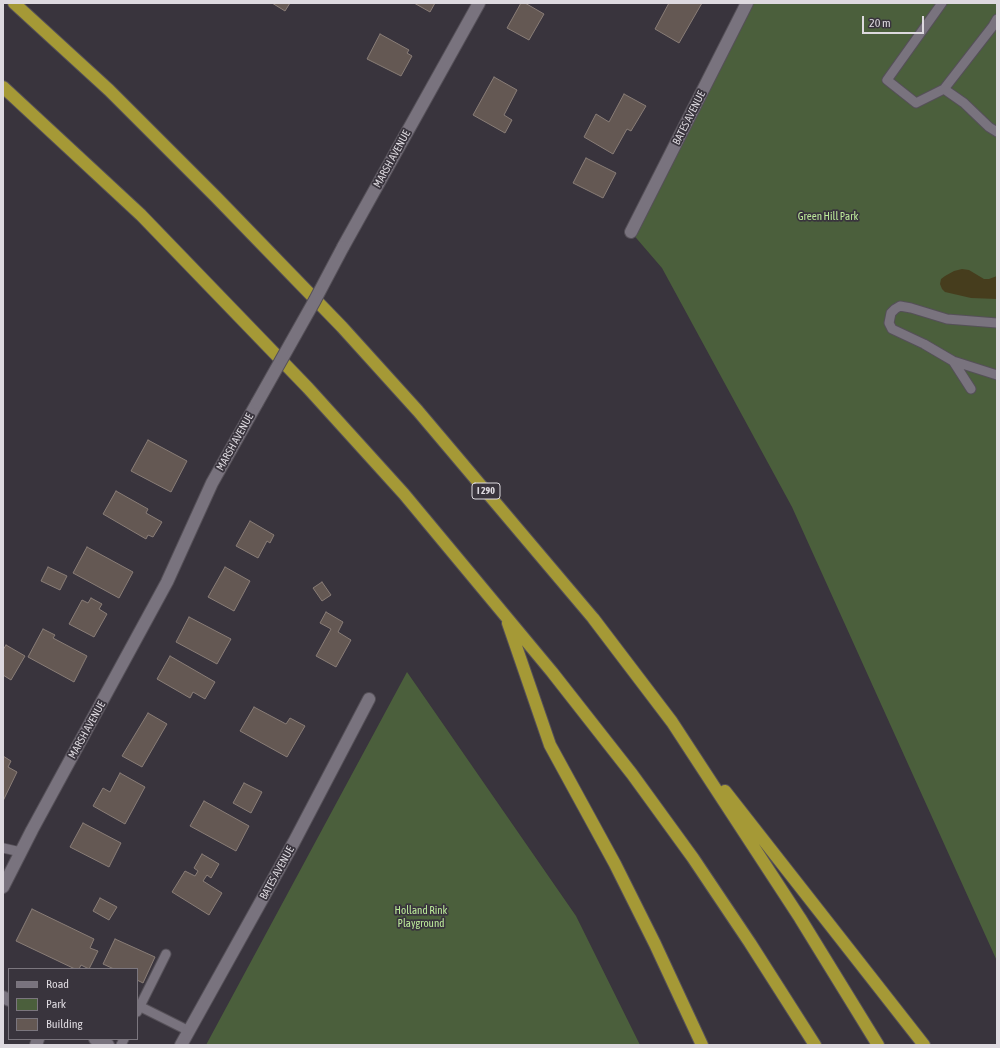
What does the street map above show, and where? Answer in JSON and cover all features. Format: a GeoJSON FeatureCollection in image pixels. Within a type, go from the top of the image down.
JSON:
{"type":"FeatureCollection","features":[{"type":"Feature","properties":{"kind":"highway","name":"I 290"},"geometry":{"type":"LineString","coordinates":[[14,3],[109,90],[216,197],[342,327],[418,411],[588,612],[672,722],[800,918],[878,1045]]}},
{"type":"Feature","properties":{"kind":"highway"},"geometry":{"type":"LineString","coordinates":[[3,87],[141,215],[308,388],[404,494],[505,614],[632,774],[693,858],[750,943],[815,1045]]}},
{"type":"Feature","properties":{"kind":"highway"},"geometry":{"type":"LineString","coordinates":[[505,614],[550,745],[615,864],[655,944],[702,1045]]}},
{"type":"Feature","properties":{"kind":"highway"},"geometry":{"type":"LineString","coordinates":[[672,722],[924,1045]]}},
{"type":"Feature","properties":{"kind":"street","name":"MARSH AVENUE"},"geometry":{"type":"LineString","coordinates":[[3,887],[167,582],[212,483],[479,3]]}},
{"type":"Feature","properties":{"kind":"street","name":"BATES AVENUE"},"geometry":{"type":"LineString","coordinates":[[630,232],[747,3]]}},
{"type":"Feature","properties":{"kind":"street","name":"BATES AVENUE"},"geometry":{"type":"LineString","coordinates":[[181,1045],[298,835],[369,699]]}},
{"type":"Feature","properties":{"kind":"street"},"geometry":{"type":"LineString","coordinates":[[97,1040],[108,1045]]}},
{"type":"Feature","properties":{"kind":"lane"},"geometry":{"type":"LineString","coordinates":[[942,3],[887,80],[916,103],[944,89],[997,19]]}},
{"type":"Feature","properties":{"kind":"lane"},"geometry":{"type":"LineString","coordinates":[[944,89],[964,103],[989,127],[997,132]]}},
{"type":"Feature","properties":{"kind":"lane"},"geometry":{"type":"LineString","coordinates":[[997,324],[947,319],[912,308],[900,306],[891,313],[889,323],[892,328],[953,361],[997,375]]}},
{"type":"Feature","properties":{"kind":"lane"},"geometry":{"type":"LineString","coordinates":[[953,361],[971,389]]}},
{"type":"Feature","properties":{"kind":"lane"},"geometry":{"type":"LineString","coordinates":[[3,848],[21,852]]}},
{"type":"Feature","properties":{"kind":"lane"},"geometry":{"type":"LineString","coordinates":[[166,954],[138,1008],[189,1030]]}},
{"type":"Feature","properties":{"kind":"green space","name":"Green Hill Park"},"geometry":{"type":"Polygon","coordinates":[[[747,3],[997,3],[997,961],[792,507],[662,268],[631,232],[747,3]]]}},
{"type":"Feature","properties":{"kind":"green space","name":"Holland Rink Playground"},"geometry":{"type":"Polygon","coordinates":[[[407,672],[576,916],[640,1045],[206,1045],[407,672]]]}},
{"type":"Feature","properties":{"kind":"sand"},"geometry":{"type":"Polygon","coordinates":[[[962,269],[969,270],[984,279],[997,276],[997,299],[971,298],[945,292],[940,284],[941,279],[954,271],[962,269]]]}},
{"type":"Feature","properties":{"kind":"building"},"geometry":{"type":"Polygon","coordinates":[[[272,3],[290,3],[285,11],[272,3]]]}},
{"type":"Feature","properties":{"kind":"building"},"geometry":{"type":"Polygon","coordinates":[[[414,3],[435,3],[430,12],[414,3]]]}},
{"type":"Feature","properties":{"kind":"building"},"geometry":{"type":"Polygon","coordinates":[[[521,3],[525,3],[544,14],[529,40],[507,28],[521,3]]]}},
{"type":"Feature","properties":{"kind":"building"},"geometry":{"type":"Polygon","coordinates":[[[669,3],[702,3],[679,43],[655,29],[669,3]]]}},
{"type":"Feature","properties":{"kind":"building"},"geometry":{"type":"Polygon","coordinates":[[[380,34],[409,50],[407,53],[412,56],[401,76],[367,59],[380,34]]]}},
{"type":"Feature","properties":{"kind":"building"},"geometry":{"type":"Polygon","coordinates":[[[494,77],[517,90],[504,115],[512,120],[505,133],[473,115],[494,77]]]}},
{"type":"Feature","properties":{"kind":"building"},"geometry":{"type":"Polygon","coordinates":[[[624,94],[646,106],[631,131],[627,129],[613,154],[584,137],[596,114],[609,122],[624,94]]]}},
{"type":"Feature","properties":{"kind":"building"},"geometry":{"type":"Polygon","coordinates":[[[586,158],[616,173],[603,198],[573,183],[586,158]]]}},
{"type":"Feature","properties":{"kind":"building"},"geometry":{"type":"Polygon","coordinates":[[[148,440],[187,461],[171,492],[131,471],[148,440]]]}},
{"type":"Feature","properties":{"kind":"building"},"geometry":{"type":"Polygon","coordinates":[[[116,491],[148,509],[146,513],[162,522],[153,537],[148,535],[146,539],[103,514],[116,491]]]}},
{"type":"Feature","properties":{"kind":"building"},"geometry":{"type":"Polygon","coordinates":[[[250,521],[274,535],[270,543],[267,541],[258,558],[236,546],[250,521]]]}},
{"type":"Feature","properties":{"kind":"building"},"geometry":{"type":"Polygon","coordinates":[[[87,547],[133,572],[119,598],[73,573],[87,547]]]}},
{"type":"Feature","properties":{"kind":"building"},"geometry":{"type":"Polygon","coordinates":[[[48,567],[67,576],[60,590],[41,581],[48,567]]]}},
{"type":"Feature","properties":{"kind":"building"},"geometry":{"type":"Polygon","coordinates":[[[225,567],[250,581],[234,611],[208,597],[225,567]]]}},
{"type":"Feature","properties":{"kind":"building"},"geometry":{"type":"Polygon","coordinates":[[[322,582],[331,595],[322,601],[313,588],[322,582]]]}},
{"type":"Feature","properties":{"kind":"building"},"geometry":{"type":"Polygon","coordinates":[[[91,598],[102,604],[99,609],[107,614],[94,637],[69,624],[82,600],[88,603],[91,598]]]}},
{"type":"Feature","properties":{"kind":"building"},"geometry":{"type":"Polygon","coordinates":[[[326,612],[343,622],[338,632],[351,640],[336,667],[316,656],[331,629],[320,623],[326,612]]]}},
{"type":"Feature","properties":{"kind":"building"},"geometry":{"type":"Polygon","coordinates":[[[189,617],[231,639],[217,664],[176,642],[189,617]]]}},
{"type":"Feature","properties":{"kind":"building"},"geometry":{"type":"Polygon","coordinates":[[[43,629],[55,635],[53,638],[87,656],[74,682],[28,657],[43,629]]]}},
{"type":"Feature","properties":{"kind":"building"},"geometry":{"type":"Polygon","coordinates":[[[6,645],[25,656],[11,680],[3,675],[3,650],[6,645]]]}},
{"type":"Feature","properties":{"kind":"building"},"geometry":{"type":"Polygon","coordinates":[[[170,656],[215,682],[205,699],[193,692],[190,698],[157,679],[170,656]]]}},
{"type":"Feature","properties":{"kind":"building"},"geometry":{"type":"Polygon","coordinates":[[[254,707],[286,724],[290,718],[305,726],[287,757],[240,731],[254,707]]]}},
{"type":"Feature","properties":{"kind":"building"},"geometry":{"type":"Polygon","coordinates":[[[148,713],[167,724],[142,767],[122,756],[148,713]]]}},
{"type":"Feature","properties":{"kind":"building"},"geometry":{"type":"Polygon","coordinates":[[[3,756],[11,761],[8,767],[17,772],[3,801],[3,756]]]}},
{"type":"Feature","properties":{"kind":"building"},"geometry":{"type":"Polygon","coordinates":[[[120,773],[145,787],[125,824],[93,806],[103,788],[110,792],[120,773]]]}},
{"type":"Feature","properties":{"kind":"building"},"geometry":{"type":"Polygon","coordinates":[[[244,783],[262,792],[251,813],[233,803],[244,783]]]}},
{"type":"Feature","properties":{"kind":"building"},"geometry":{"type":"Polygon","coordinates":[[[204,801],[249,826],[236,851],[190,826],[204,801]]]}},
{"type":"Feature","properties":{"kind":"building"},"geometry":{"type":"Polygon","coordinates":[[[83,823],[121,843],[109,867],[70,847],[83,823]]]}},
{"type":"Feature","properties":{"kind":"building"},"geometry":{"type":"Polygon","coordinates":[[[202,854],[219,864],[211,878],[207,875],[203,881],[222,893],[209,915],[172,892],[185,871],[195,876],[198,871],[194,868],[202,854]]]}},
{"type":"Feature","properties":{"kind":"building"},"geometry":{"type":"Polygon","coordinates":[[[100,898],[117,907],[109,920],[93,911],[100,898]]]}},
{"type":"Feature","properties":{"kind":"building"},"geometry":{"type":"Polygon","coordinates":[[[32,909],[94,939],[90,948],[98,951],[90,968],[81,965],[80,968],[73,968],[16,941],[32,909]]]}},
{"type":"Feature","properties":{"kind":"building"},"geometry":{"type":"Polygon","coordinates":[[[115,939],[155,957],[143,983],[138,980],[138,968],[112,968],[103,964],[115,939]]]}}]}
